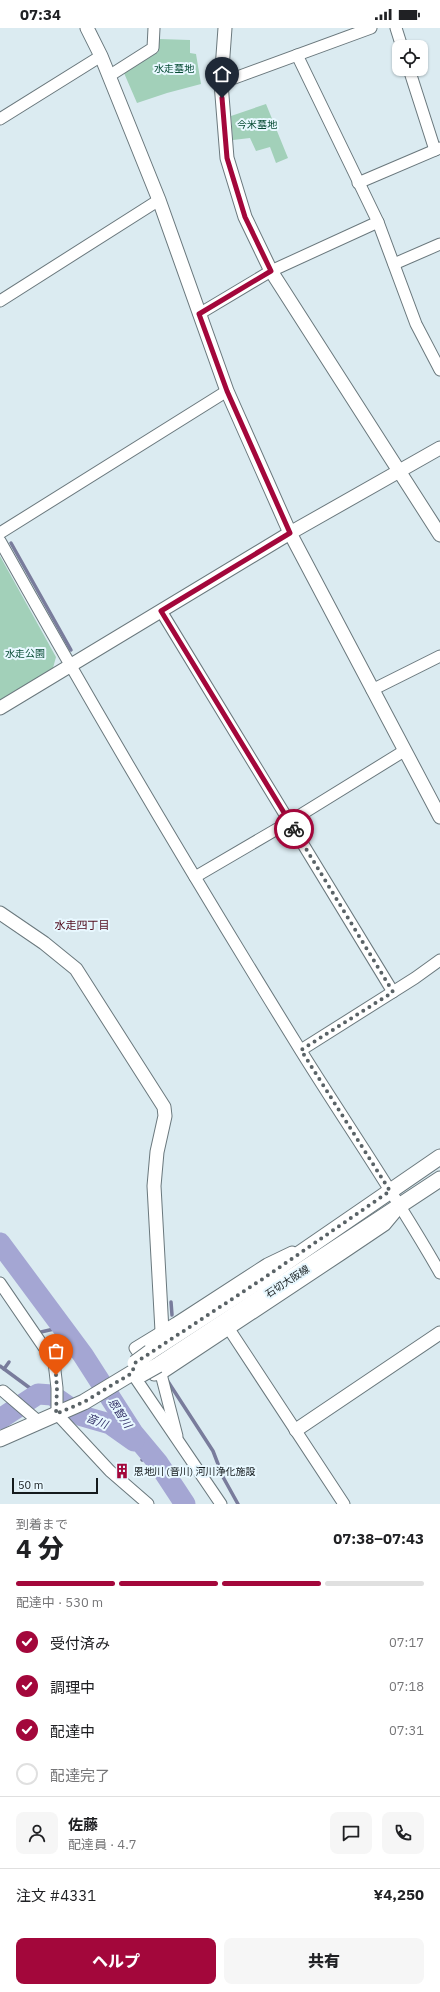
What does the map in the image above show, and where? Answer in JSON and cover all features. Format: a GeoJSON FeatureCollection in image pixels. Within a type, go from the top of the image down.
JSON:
{"type":"FeatureCollection","features":[{"type":"Feature","properties":{"kind":"main road","name":"石切大阪線"},"geometry":{"type":"LineString","coordinates":[[0,1439],[33,1416],[56,1414],[84,1402],[134,1372],[150,1352],[264,1278],[440,1157]]}},
{"type":"Feature","properties":{"kind":"main road","name":"石切大阪線"},"geometry":{"type":"LineString","coordinates":[[134,1372],[159,1370],[440,1180]]}},
{"type":"Feature","properties":{"kind":"street"},"geometry":{"type":"LineString","coordinates":[[87,28],[101,56],[159,200],[227,391],[290,533],[440,817]]}},
{"type":"Feature","properties":{"kind":"street"},"geometry":{"type":"LineString","coordinates":[[109,76],[153,48],[154,28]]}},
{"type":"Feature","properties":{"kind":"street"},"geometry":{"type":"LineString","coordinates":[[225,28],[221,82],[227,158],[245,217],[271,271],[440,535]]}},
{"type":"Feature","properties":{"kind":"street"},"geometry":{"type":"LineString","coordinates":[[221,82],[371,28]]}},
{"type":"Feature","properties":{"kind":"street"},"geometry":{"type":"LineString","coordinates":[[396,28],[400,40]]}},
{"type":"Feature","properties":{"kind":"street"},"geometry":{"type":"LineString","coordinates":[[296,55],[378,222],[416,324],[440,370]]}},
{"type":"Feature","properties":{"kind":"street"},"geometry":{"type":"LineString","coordinates":[[0,119],[101,56]]}},
{"type":"Feature","properties":{"kind":"street"},"geometry":{"type":"LineString","coordinates":[[358,183],[437,149],[411,76]]}},
{"type":"Feature","properties":{"kind":"street"},"geometry":{"type":"LineString","coordinates":[[0,301],[159,200]]}},
{"type":"Feature","properties":{"kind":"street"},"geometry":{"type":"LineString","coordinates":[[199,314],[271,271],[378,222]]}},
{"type":"Feature","properties":{"kind":"street"},"geometry":{"type":"LineString","coordinates":[[394,264],[440,244]]}},
{"type":"Feature","properties":{"kind":"street"},"geometry":{"type":"LineString","coordinates":[[0,533],[227,391]]}},
{"type":"Feature","properties":{"kind":"street"},"geometry":{"type":"LineString","coordinates":[[0,708],[290,533],[440,448]]}},
{"type":"Feature","properties":{"kind":"street"},"geometry":{"type":"LineString","coordinates":[[0,541],[70,666],[195,877],[301,1050],[400,1206],[440,1273]]}},
{"type":"Feature","properties":{"kind":"street"},"geometry":{"type":"LineString","coordinates":[[161,611],[393,992]]}},
{"type":"Feature","properties":{"kind":"street"},"geometry":{"type":"LineString","coordinates":[[372,690],[440,656]]}},
{"type":"Feature","properties":{"kind":"street"},"geometry":{"type":"LineString","coordinates":[[195,877],[289,822],[404,751]]}},
{"type":"Feature","properties":{"kind":"street"},"geometry":{"type":"LineString","coordinates":[[0,913],[44,943],[76,968],[164,1107],[165,1116],[156,1152],[154,1186],[162,1332]]}},
{"type":"Feature","properties":{"kind":"street"},"geometry":{"type":"LineString","coordinates":[[301,1050],[393,992],[440,960]]}},
{"type":"Feature","properties":{"kind":"street"},"geometry":{"type":"LineString","coordinates":[[311,1245],[267,1264],[135,1348],[154,1375],[159,1370],[229,1329],[385,1225],[400,1206]]}},
{"type":"Feature","properties":{"kind":"street"},"geometry":{"type":"LineString","coordinates":[[0,1284],[54,1362],[57,1388],[56,1414],[110,1471],[148,1504]]}},
{"type":"Feature","properties":{"kind":"street"},"geometry":{"type":"LineString","coordinates":[[229,1329],[344,1504]]}},
{"type":"Feature","properties":{"kind":"street"},"geometry":{"type":"LineString","coordinates":[[296,1430],[440,1333]]}},
{"type":"Feature","properties":{"kind":"street"},"geometry":{"type":"LineString","coordinates":[[159,1370],[178,1442]]}},
{"type":"Feature","properties":{"kind":"street"},"geometry":{"type":"LineString","coordinates":[[134,1372],[178,1442],[221,1504]]}},
{"type":"Feature","properties":{"kind":"street"},"geometry":{"type":"LineString","coordinates":[[3,1391],[33,1416]]}},
{"type":"Feature","properties":{"kind":"green space","name":"水走墓地"},"geometry":{"type":"Polygon","coordinates":[[[159,39],[190,40],[190,53],[196,54],[201,84],[137,103],[124,73],[158,52],[159,39]]]}},
{"type":"Feature","properties":{"kind":"green space","name":"今米墓地"},"geometry":{"type":"Polygon","coordinates":[[[266,104],[288,158],[276,163],[270,147],[256,151],[250,138],[233,140],[231,116],[266,104]]]}},
{"type":"Feature","properties":{"kind":"green space","name":"水走公園"},"geometry":{"type":"Polygon","coordinates":[[[0,556],[56,657],[53,668],[0,700],[0,556]]]}},
{"type":"Feature","properties":{"kind":"waterway"},"geometry":{"type":"LineString","coordinates":[[11,543],[71,650]]}},
{"type":"Feature","properties":{"kind":"waterway","name":"恩智川"},"geometry":{"type":"LineString","coordinates":[[0,1243],[83,1355],[133,1433],[158,1463],[185,1504]]}},
{"type":"Feature","properties":{"kind":"waterway"},"geometry":{"type":"LineString","coordinates":[[171,1302],[172,1315]]}},
{"type":"Feature","properties":{"kind":"waterway"},"geometry":{"type":"LineString","coordinates":[[41,1332],[54,1329],[64,1330]]}},
{"type":"Feature","properties":{"kind":"waterway"},"geometry":{"type":"LineString","coordinates":[[4,1369],[9,1362]]}},
{"type":"Feature","properties":{"kind":"waterway"},"geometry":{"type":"LineString","coordinates":[[0,1366],[38,1394]]}},
{"type":"Feature","properties":{"kind":"waterway"},"geometry":{"type":"LineString","coordinates":[[167,1380],[213,1451],[223,1477],[238,1504]]}},
{"type":"Feature","properties":{"kind":"waterway","name":"音川"},"geometry":{"type":"LineString","coordinates":[[0,1419],[38,1394],[52,1395],[82,1416],[110,1424],[134,1441]]}},
{"type":"Feature","properties":{"kind":"waterway","name":"音川"},"geometry":{"type":"LineString","coordinates":[[29,1400],[38,1402]]}},
{"type":"Feature","properties":{"kind":"waterway"},"geometry":{"type":"LineString","coordinates":[[142,1460],[151,1453]]}},
{"type":"Feature","properties":{"kind":"way so far"},"geometry":{"type":"LineString","coordinates":[[56,1375],[56,1414],[84,1402],[132,1373],[135,1363],[150,1352],[264,1278],[390,1191],[301,1050],[393,992],[294,829]]}},
{"type":"Feature","properties":{"kind":"place","name":"恩地川 (音川) 河川浄化施設"},"geometry":{"type":"Point","coordinates":[122,1471]}},
{"type":"Feature","properties":{"kind":"district","name":"水走四丁目"},"geometry":{"type":"Point","coordinates":[82,925]}},
{"type":"Feature","properties":{"kind":"route"},"geometry":{"type":"LineString","coordinates":[[222,98],[227,158],[245,217],[271,271],[199,314],[227,391],[290,533],[161,611],[294,829]]}}]}
